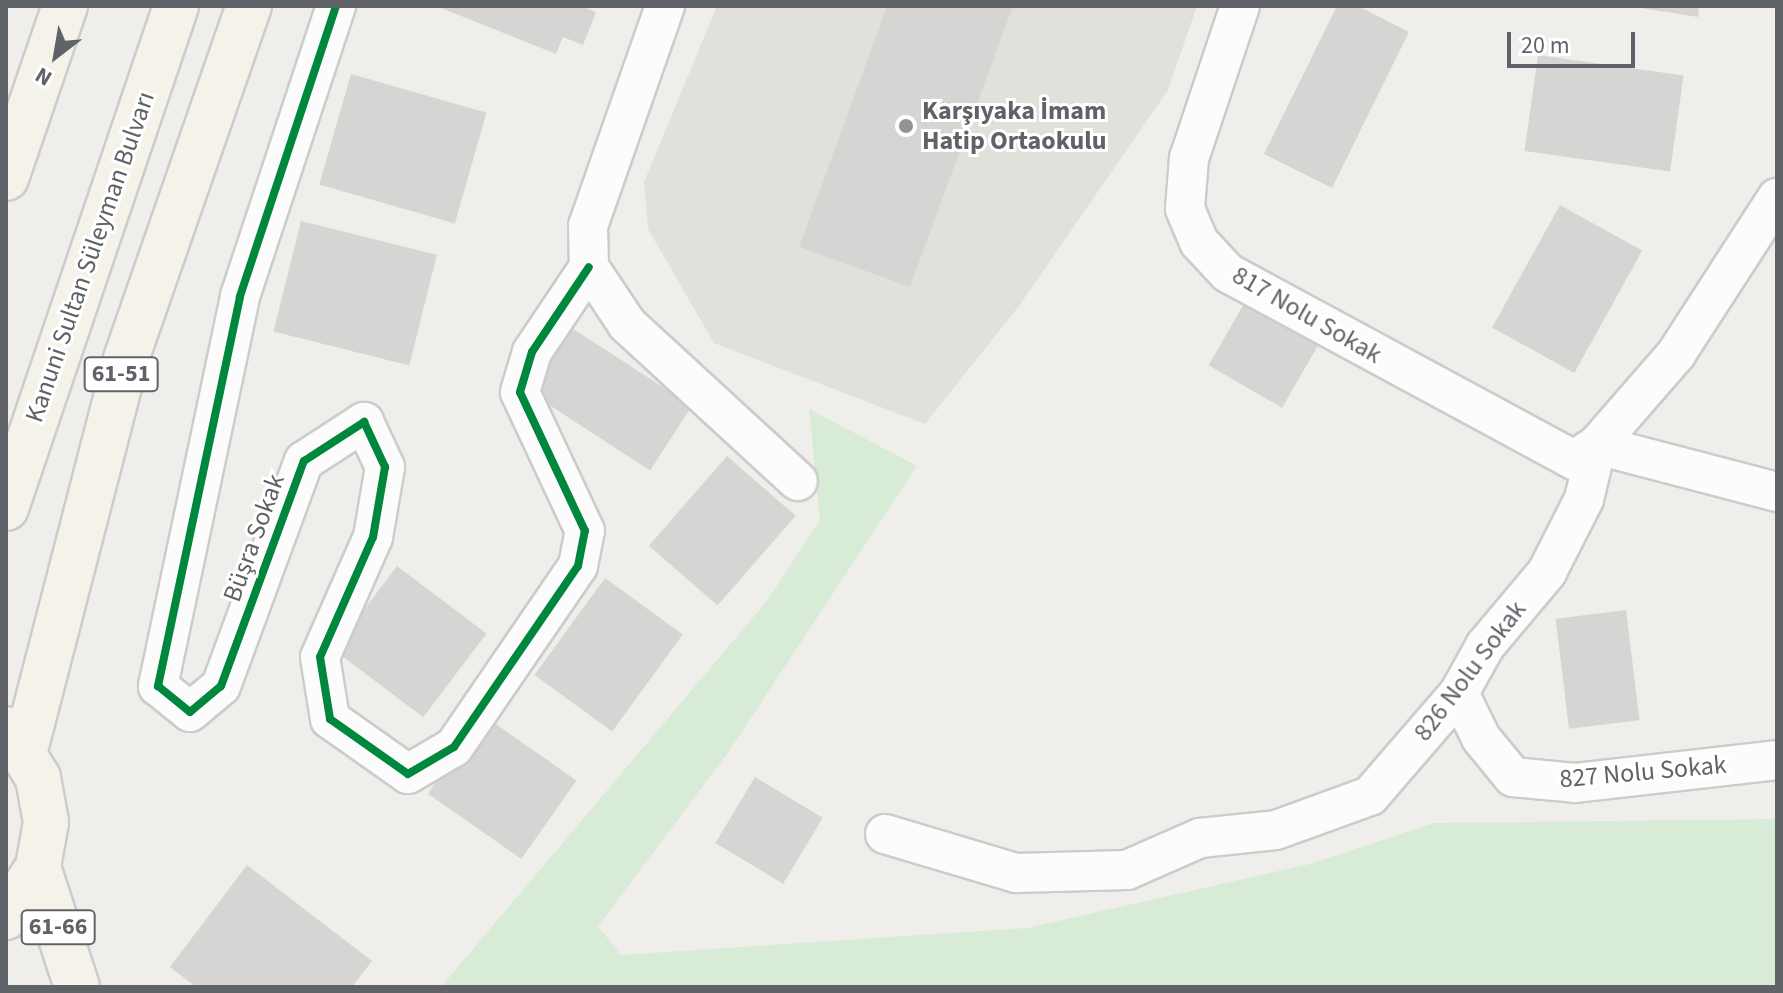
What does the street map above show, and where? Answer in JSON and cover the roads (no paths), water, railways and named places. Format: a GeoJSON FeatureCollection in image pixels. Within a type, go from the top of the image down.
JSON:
{"type":"FeatureCollection","features":[{"type":"Feature","properties":{"kind":"main road"},"geometry":{"type":"LineString","coordinates":[[6,178],[65,6]]}},
{"type":"Feature","properties":{"kind":"main road","name":"Kanuni Sultan Süleyman Bulvarı"},"geometry":{"type":"LineString","coordinates":[[6,508],[176,6]]}},
{"type":"Feature","properties":{"kind":"main road","name":"61-51"},"geometry":{"type":"LineString","coordinates":[[15,739],[126,359],[249,6]]}},
{"type":"Feature","properties":{"kind":"main road","name":"61-66"},"geometry":{"type":"LineString","coordinates":[[6,917],[38,867],[46,822],[15,739]]}},
{"type":"Feature","properties":{"kind":"main road","name":"61-66"},"geometry":{"type":"LineString","coordinates":[[38,867],[77,987]]}},
{"type":"Feature","properties":{"kind":"street","name":"Büşra Sokak"},"geometry":{"type":"LineString","coordinates":[[336,6],[240,297],[158,686],[190,712],[221,686],[304,461],[364,422],[385,467],[373,537],[320,657],[330,719],[408,774],[454,747],[578,566],[585,531],[520,392],[532,352],[589,267]]}},
{"type":"Feature","properties":{"kind":"street"},"geometry":{"type":"LineString","coordinates":[[665,6],[588,226],[589,267],[627,324],[798,481]]}},
{"type":"Feature","properties":{"kind":"street","name":"817 Nolu Sokak"},"geometry":{"type":"LineString","coordinates":[[1240,6],[1189,158],[1185,209],[1199,242],[1228,273],[1574,460],[1597,445]]}},
{"type":"Feature","properties":{"kind":"street","name":"826 Nolu Sokak"},"geometry":{"type":"LineString","coordinates":[[885,834],[1016,873],[1127,870],[1200,838],[1276,830],[1370,796],[1459,693],[1485,646],[1547,572],[1584,499],[1597,445],[1676,354],[1777,198]]}},
{"type":"Feature","properties":{"kind":"street"},"geometry":{"type":"LineString","coordinates":[[1597,445],[1777,492]]}},
{"type":"Feature","properties":{"kind":"street","name":"827 Nolu Sokak"},"geometry":{"type":"LineString","coordinates":[[1459,693],[1481,738],[1513,777],[1575,783],[1777,760]]}},
{"type":"Feature","properties":{"kind":"place","name":"Karşıyaka İmam Hatip Ortaokulu"},"geometry":{"type":"Point","coordinates":[906,126]}}]}
